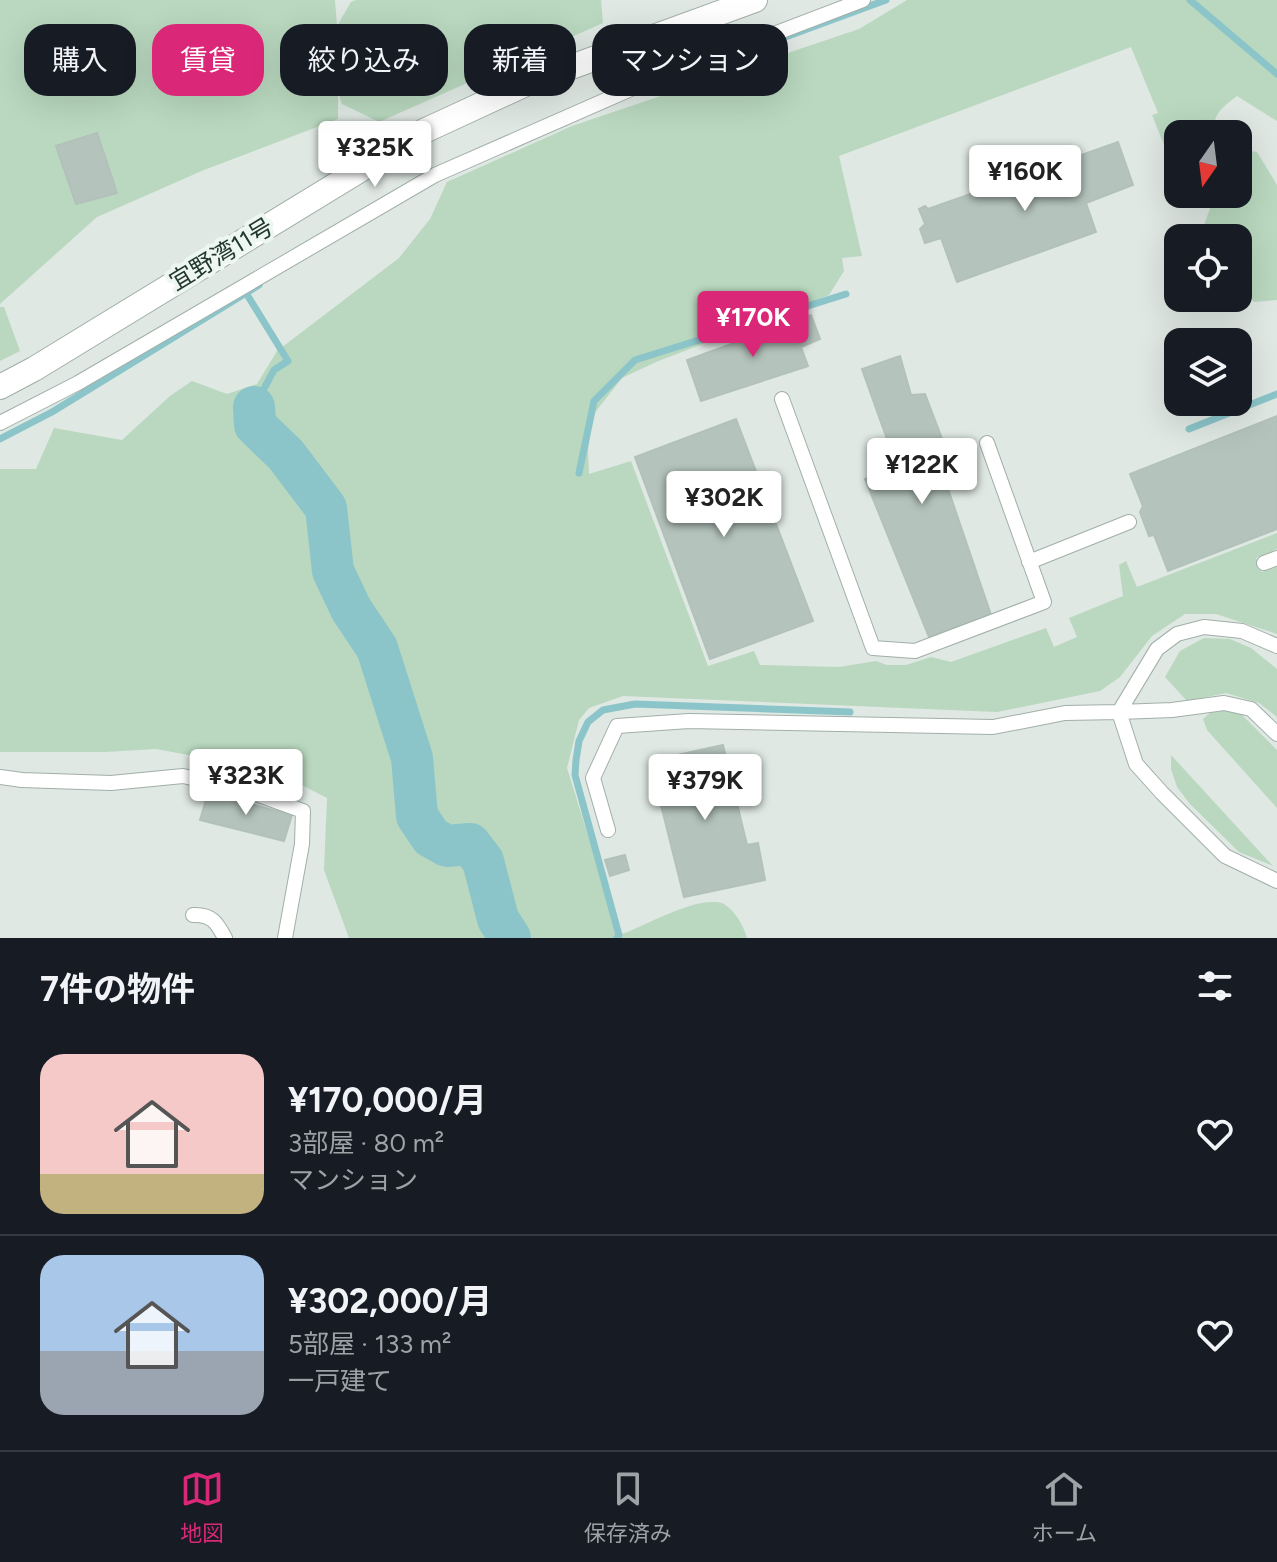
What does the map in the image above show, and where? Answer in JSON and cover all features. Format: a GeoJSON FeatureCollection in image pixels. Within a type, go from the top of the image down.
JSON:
{"type":"FeatureCollection","features":[{"type":"Feature","properties":{"kind":"street","name":"宜野湾11号"},"geometry":{"type":"LineString","coordinates":[[0,387],[424,131],[530,82],[755,0]]}},
{"type":"Feature","properties":{"kind":"lane"},"geometry":{"type":"LineString","coordinates":[[0,423],[78,383],[435,175],[640,85],[863,0]]}},
{"type":"Feature","properties":{"kind":"lane"},"geometry":{"type":"LineString","coordinates":[[782,399],[873,648],[915,651],[1044,602],[987,443]]}},
{"type":"Feature","properties":{"kind":"lane"},"geometry":{"type":"LineString","coordinates":[[1029,562],[1129,522]]}},
{"type":"Feature","properties":{"kind":"lane"},"geometry":{"type":"LineString","coordinates":[[1277,646],[1242,631],[1204,627],[1177,634],[1157,649],[1119,712],[1136,764],[1170,801],[1225,856],[1277,881]]}},
{"type":"Feature","properties":{"kind":"lane"},"geometry":{"type":"LineString","coordinates":[[608,830],[593,778],[617,726],[689,721],[993,727],[1065,713],[1172,710],[1224,703],[1251,709],[1277,734]]}},
{"type":"Feature","properties":{"kind":"lane"},"geometry":{"type":"LineString","coordinates":[[0,777],[111,783],[183,776],[245,790],[303,811],[302,844],[285,938]]}},
{"type":"Feature","properties":{"kind":"lane"},"geometry":{"type":"LineString","coordinates":[[193,915],[204,914],[215,920],[225,938]]}},
{"type":"Feature","properties":{"kind":"green space"},"geometry":{"type":"Polygon","coordinates":[[[0,0],[335,0],[337,24],[280,24],[280,96],[338,96],[338,119],[204,170],[97,217],[0,304],[0,0]]]}},
{"type":"Feature","properties":{"kind":"green space"},"geometry":{"type":"Polygon","coordinates":[[[601,0],[603,23],[592,24],[592,28],[576,35],[576,24],[464,24],[464,84],[448,92],[448,24],[338,24],[351,2],[601,0]]]}},
{"type":"Feature","properties":{"kind":"green space"},"geometry":{"type":"Polygon","coordinates":[[[907,0],[1277,0],[1277,121],[1237,96],[1223,107],[1215,120],[1164,120],[1164,145],[1152,115],[1158,113],[1131,47],[839,156],[862,256],[842,258],[844,271],[829,295],[622,378],[593,415],[588,451],[589,474],[631,461],[708,666],[754,651],[760,665],[839,667],[876,661],[887,665],[906,665],[931,657],[951,662],[1046,628],[1054,647],[1077,637],[1069,618],[1123,596],[1119,565],[1126,561],[1137,587],[1277,533],[1277,549],[1256,558],[1262,572],[1277,566],[1277,634],[1216,614],[1185,614],[1152,636],[1120,677],[1100,691],[997,712],[623,696],[589,708],[579,720],[567,768],[619,935],[680,909],[716,902],[732,910],[747,938],[349,938],[324,870],[327,798],[296,782],[221,761],[156,749],[0,752],[0,469],[36,469],[54,428],[122,440],[170,396],[192,381],[227,394],[257,384],[277,351],[399,258],[430,219],[447,182],[572,126],[661,96],[788,96],[788,53],[859,29],[907,0]]]}},
{"type":"Feature","properties":{"kind":"green space"},"geometry":{"type":"Polygon","coordinates":[[[339,96],[438,96],[379,122],[342,104],[339,96]]]}},
{"type":"Feature","properties":{"kind":"green space"},"geometry":{"type":"Polygon","coordinates":[[[1252,151],[1257,152],[1277,185],[1277,300],[1254,302],[1252,299],[1252,224],[1204,224],[1210,208],[1252,208],[1252,151]]]}},
{"type":"Feature","properties":{"kind":"green space"},"geometry":{"type":"Polygon","coordinates":[[[0,307],[4,307],[20,351],[0,361],[0,307]]]}},
{"type":"Feature","properties":{"kind":"green space"},"geometry":{"type":"Polygon","coordinates":[[[1204,638],[1230,639],[1251,648],[1277,669],[1277,717],[1259,703],[1226,693],[1187,701],[1165,677],[1180,651],[1204,638]]]}},
{"type":"Feature","properties":{"kind":"green space"},"geometry":{"type":"Polygon","coordinates":[[[1224,710],[1240,713],[1277,750],[1277,808],[1207,730],[1203,719],[1211,712],[1224,710]]]}},
{"type":"Feature","properties":{"kind":"green space"},"geometry":{"type":"Polygon","coordinates":[[[1171,755],[1273,866],[1239,852],[1190,804],[1177,787],[1171,769],[1171,755]]]}},
{"type":"Feature","properties":{"kind":"building"},"geometry":{"type":"Polygon","coordinates":[[[97,133],[117,193],[76,204],[56,146],[97,133]]]}},
{"type":"Feature","properties":{"kind":"building"},"geometry":{"type":"Polygon","coordinates":[[[1118,142],[1133,185],[1086,203],[1096,232],[957,282],[941,238],[925,243],[920,229],[925,224],[919,209],[925,206],[928,209],[1118,142]]]}},
{"type":"Feature","properties":{"kind":"building"},"geometry":{"type":"Polygon","coordinates":[[[811,315],[820,339],[801,347],[808,366],[701,401],[687,360],[811,315]]]}},
{"type":"Feature","properties":{"kind":"building"},"geometry":{"type":"Polygon","coordinates":[[[900,356],[911,395],[925,394],[957,478],[946,483],[991,615],[929,637],[865,479],[897,467],[862,369],[900,356]]]}},
{"type":"Feature","properties":{"kind":"building"},"geometry":{"type":"Polygon","coordinates":[[[1277,416],[1277,529],[1168,571],[1154,535],[1149,536],[1140,512],[1143,506],[1130,474],[1277,416]]]}},
{"type":"Feature","properties":{"kind":"building"},"geometry":{"type":"Polygon","coordinates":[[[736,419],[813,621],[710,659],[635,457],[736,419]]]}},
{"type":"Feature","properties":{"kind":"building"},"geometry":{"type":"Polygon","coordinates":[[[723,745],[747,845],[758,843],[765,880],[684,897],[650,761],[723,745]]]}},
{"type":"Feature","properties":{"kind":"building"},"geometry":{"type":"Polygon","coordinates":[[[208,793],[292,815],[284,841],[200,820],[208,793]]]}},
{"type":"Feature","properties":{"kind":"building"},"geometry":{"type":"Polygon","coordinates":[[[625,855],[629,870],[610,876],[605,860],[625,855]]]}},
{"type":"Feature","properties":{"kind":"waterway"},"geometry":{"type":"LineString","coordinates":[[788,36],[886,0]]}},
{"type":"Feature","properties":{"kind":"waterway"},"geometry":{"type":"LineString","coordinates":[[1190,0],[1277,74]]}},
{"type":"Feature","properties":{"kind":"waterway"},"geometry":{"type":"LineString","coordinates":[[0,439],[52,412],[259,285]]}},
{"type":"Feature","properties":{"kind":"waterway"},"geometry":{"type":"LineString","coordinates":[[246,293],[288,361],[274,370],[254,407]]}},
{"type":"Feature","properties":{"kind":"waterway"},"geometry":{"type":"LineString","coordinates":[[579,473],[594,401],[635,360],[846,294]]}},
{"type":"Feature","properties":{"kind":"waterway"},"geometry":{"type":"LineString","coordinates":[[1189,429],[1277,394]]}},
{"type":"Feature","properties":{"kind":"waterway"},"geometry":{"type":"LineString","coordinates":[[254,407],[255,425],[286,455],[326,508],[333,571],[351,609],[377,648],[412,758],[417,816],[431,837],[447,846],[470,844],[483,861],[498,919],[510,938]]}},
{"type":"Feature","properties":{"kind":"waterway"},"geometry":{"type":"LineString","coordinates":[[617,938],[619,935],[575,775],[579,741],[588,722],[603,710],[635,704],[850,712]]}}]}
